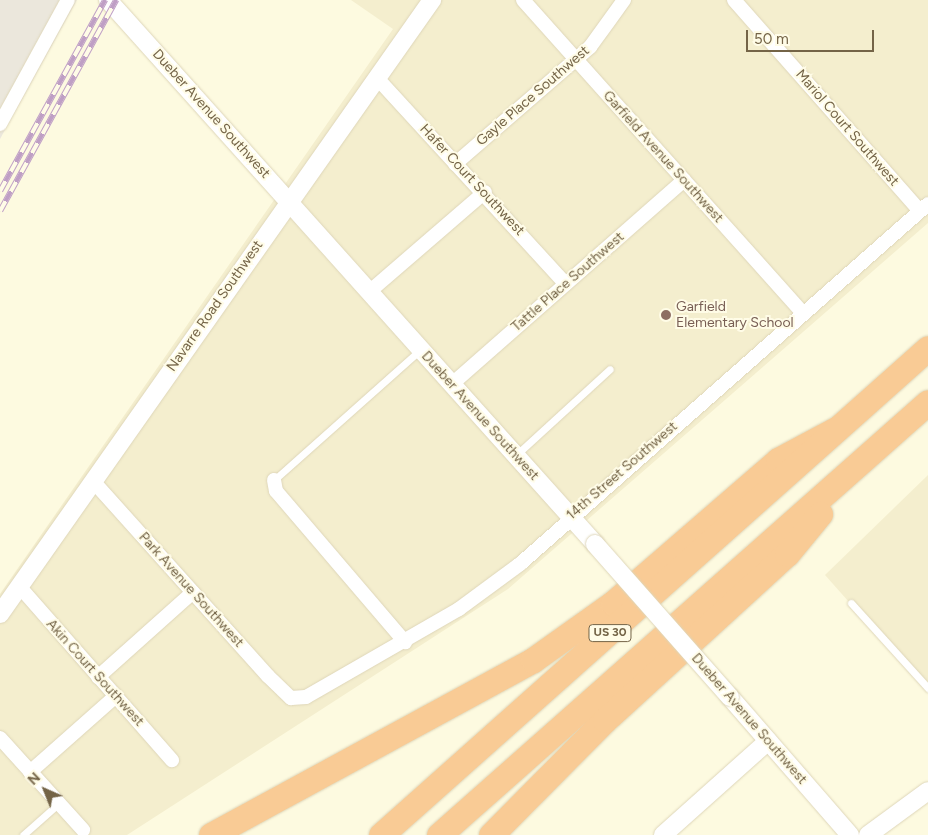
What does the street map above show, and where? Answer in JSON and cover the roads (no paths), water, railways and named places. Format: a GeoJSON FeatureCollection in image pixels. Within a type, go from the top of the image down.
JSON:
{"type":"FeatureCollection","features":[{"type":"Feature","properties":{"kind":"highway","name":"US 30"},"geometry":{"type":"LineString","coordinates":[[381,835],[928,348]]}},
{"type":"Feature","properties":{"kind":"highway","name":"US 30"},"geometry":{"type":"LineString","coordinates":[[439,835],[928,402]]}},
{"type":"Feature","properties":{"kind":"highway"},"geometry":{"type":"LineString","coordinates":[[211,835],[533,660],[613,603],[778,460],[838,428]]}},
{"type":"Feature","properties":{"kind":"highway"},"geometry":{"type":"LineString","coordinates":[[491,835],[605,720],[787,554],[865,458]]}},
{"type":"Feature","properties":{"kind":"street"},"geometry":{"type":"LineString","coordinates":[[0,124],[68,0]]}},
{"type":"Feature","properties":{"kind":"street","name":"Dueber Avenue Southwest"},"geometry":{"type":"LineString","coordinates":[[108,0],[516,455],[850,835]]}},
{"type":"Feature","properties":{"kind":"street","name":"Navarre Road Southwest"},"geometry":{"type":"LineString","coordinates":[[0,614],[432,0]]}},
{"type":"Feature","properties":{"kind":"street","name":"Garfield Avenue Southwest"},"geometry":{"type":"LineString","coordinates":[[523,0],[804,313]]}},
{"type":"Feature","properties":{"kind":"street","name":"Gayle Place Southwest"},"geometry":{"type":"LineString","coordinates":[[455,164],[576,59],[624,0]]}},
{"type":"Feature","properties":{"kind":"street","name":"Mariol Court Southwest"},"geometry":{"type":"LineString","coordinates":[[734,0],[924,208]]}},
{"type":"Feature","properties":{"kind":"street","name":"Hafer Court Southwest"},"geometry":{"type":"LineString","coordinates":[[377,78],[455,164],[485,192],[565,283]]}},
{"type":"Feature","properties":{"kind":"street","name":"Tattle Place Southwest"},"geometry":{"type":"LineString","coordinates":[[452,384],[684,180]]}},
{"type":"Feature","properties":{"kind":"street"},"geometry":{"type":"LineString","coordinates":[[369,292],[485,192]]}},
{"type":"Feature","properties":{"kind":"street","name":"14th Street Southwest"},"geometry":{"type":"LineString","coordinates":[[291,698],[313,693],[405,642],[490,587],[924,208]]}},
{"type":"Feature","properties":{"kind":"street"},"geometry":{"type":"LineString","coordinates":[[274,480],[276,491],[405,642]]}},
{"type":"Feature","properties":{"kind":"street","name":"Park Avenue Southwest"},"geometry":{"type":"LineString","coordinates":[[93,481],[291,698]]}},
{"type":"Feature","properties":{"kind":"street","name":"Akin Court Southwest"},"geometry":{"type":"LineString","coordinates":[[19,586],[172,760]]}},
{"type":"Feature","properties":{"kind":"street"},"geometry":{"type":"LineString","coordinates":[[98,677],[194,592]]}},
{"type":"Feature","properties":{"kind":"street"},"geometry":{"type":"LineString","coordinates":[[30,772],[116,696]]}},
{"type":"Feature","properties":{"kind":"street"},"geometry":{"type":"LineString","coordinates":[[0,738],[83,830]]}},
{"type":"Feature","properties":{"kind":"street"},"geometry":{"type":"LineString","coordinates":[[663,835],[768,741]]}},
{"type":"Feature","properties":{"kind":"street"},"geometry":{"type":"LineString","coordinates":[[868,835],[928,792]]}},
{"type":"Feature","properties":{"kind":"lane"},"geometry":{"type":"LineString","coordinates":[[274,480],[421,350]]}},
{"type":"Feature","properties":{"kind":"lane"},"geometry":{"type":"LineString","coordinates":[[516,455],[610,369]]}},
{"type":"Feature","properties":{"kind":"lane"},"geometry":{"type":"LineString","coordinates":[[851,603],[928,688]]}},
{"type":"Feature","properties":{"kind":"lane"},"geometry":{"type":"LineString","coordinates":[[24,835],[59,803]]}},
{"type":"Feature","properties":{"kind":"railway"},"geometry":{"type":"LineString","coordinates":[[0,191],[105,0]]}},
{"type":"Feature","properties":{"kind":"railway"},"geometry":{"type":"LineString","coordinates":[[0,211],[116,0]]}},
{"type":"Feature","properties":{"kind":"place","name":"Garfield Elementary School"},"geometry":{"type":"Point","coordinates":[666,315]}}]}
